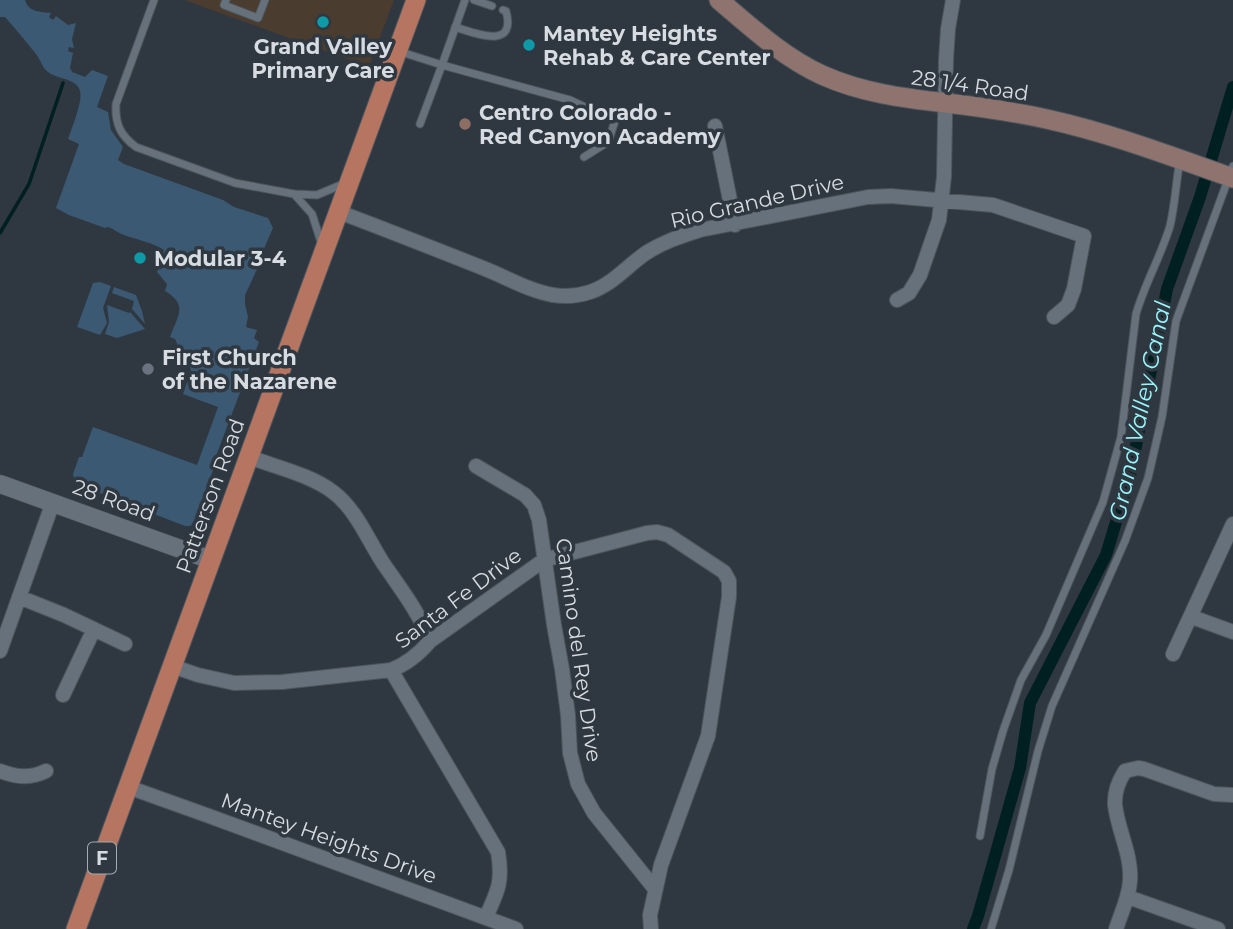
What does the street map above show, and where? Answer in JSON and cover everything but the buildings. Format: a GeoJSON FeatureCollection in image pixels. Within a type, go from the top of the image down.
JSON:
{"type":"FeatureCollection","features":[{"type":"Feature","properties":{"kind":"main road","name":"Patterson Road"},"geometry":{"type":"LineString","coordinates":[[76,929],[416,0]]}},
{"type":"Feature","properties":{"kind":"main road","name":"28 1/4 Road"},"geometry":{"type":"LineString","coordinates":[[719,0],[790,57],[821,75],[870,92],[1014,112],[1052,120],[1112,136],[1230,174]]}},
{"type":"Feature","properties":{"kind":"street"},"geometry":{"type":"LineString","coordinates":[[897,300],[909,293],[920,275],[939,220],[944,177],[948,29],[953,0]]}},
{"type":"Feature","properties":{"kind":"street"},"geometry":{"type":"LineString","coordinates":[[715,126],[735,225]]}},
{"type":"Feature","properties":{"kind":"street","name":"Rio Grande Drive"},"geometry":{"type":"LineString","coordinates":[[338,212],[531,288],[551,295],[570,296],[589,293],[606,285],[648,252],[677,237],[700,230],[880,195],[993,205],[1084,236],[1074,289],[1068,305],[1054,317]]}},
{"type":"Feature","properties":{"kind":"street"},"geometry":{"type":"LineString","coordinates":[[249,457],[321,484],[336,494],[358,521],[414,608],[430,641]]}},
{"type":"Feature","properties":{"kind":"street","name":"Camino del Rey Drive"},"geometry":{"type":"LineString","coordinates":[[476,466],[525,495],[534,506],[539,520],[562,669],[570,753],[578,784],[594,813],[655,889]]}},
{"type":"Feature","properties":{"kind":"street","name":"28 Road"},"geometry":{"type":"LineString","coordinates":[[0,484],[211,559]]}},
{"type":"Feature","properties":{"kind":"street"},"geometry":{"type":"LineString","coordinates":[[0,651],[53,502]]}},
{"type":"Feature","properties":{"kind":"street"},"geometry":{"type":"LineString","coordinates":[[1173,654],[1233,524]]}},
{"type":"Feature","properties":{"kind":"street","name":"Santa Fe Drive"},"geometry":{"type":"LineString","coordinates":[[172,666],[234,683],[282,682],[391,670],[400,667],[421,652],[430,641],[544,561],[657,532],[668,536],[724,572],[729,581],[729,597],[708,736],[661,865],[650,915],[651,929]]}},
{"type":"Feature","properties":{"kind":"street"},"geometry":{"type":"LineString","coordinates":[[19,597],[125,644]]}},
{"type":"Feature","properties":{"kind":"street"},"geometry":{"type":"LineString","coordinates":[[1192,617],[1233,632]]}},
{"type":"Feature","properties":{"kind":"street"},"geometry":{"type":"LineString","coordinates":[[63,695],[94,629]]}},
{"type":"Feature","properties":{"kind":"street"},"geometry":{"type":"LineString","coordinates":[[391,670],[498,852],[500,885],[485,917]]}},
{"type":"Feature","properties":{"kind":"street"},"geometry":{"type":"LineString","coordinates":[[1116,929],[1128,897],[1130,880],[1129,863],[1116,815],[1114,796],[1125,771],[1144,769],[1214,794],[1233,795]]}},
{"type":"Feature","properties":{"kind":"street"},"geometry":{"type":"LineString","coordinates":[[0,771],[22,777],[35,776],[46,771]]}},
{"type":"Feature","properties":{"kind":"street","name":"Mantey Heights Drive"},"geometry":{"type":"LineString","coordinates":[[128,788],[516,929]]}},
{"type":"Feature","properties":{"kind":"street"},"geometry":{"type":"LineString","coordinates":[[1128,897],[1218,929]]}},
{"type":"Feature","properties":{"kind":"lane"},"geometry":{"type":"LineString","coordinates":[[155,0],[116,104],[115,117],[127,140],[136,147],[235,183],[294,194],[322,194],[350,180]]}},
{"type":"Feature","properties":{"kind":"lane"},"geometry":{"type":"LineString","coordinates":[[226,0],[224,5],[258,18],[265,0]]}},
{"type":"Feature","properties":{"kind":"lane"},"geometry":{"type":"LineString","coordinates":[[420,124],[465,0]]}},
{"type":"Feature","properties":{"kind":"lane"},"geometry":{"type":"LineString","coordinates":[[474,0],[492,6]]}},
{"type":"Feature","properties":{"kind":"lane"},"geometry":{"type":"LineString","coordinates":[[455,27],[491,38],[500,36],[506,30],[508,22],[503,10]]}},
{"type":"Feature","properties":{"kind":"lane"},"geometry":{"type":"LineString","coordinates":[[398,50],[442,65],[570,100],[615,121],[608,142],[584,156]]}},
{"type":"Feature","properties":{"kind":"lane"},"geometry":{"type":"LineString","coordinates":[[980,836],[992,769],[1021,680],[1046,635],[1103,502],[1121,437],[1136,314],[1170,226],[1187,162]]}},
{"type":"Feature","properties":{"kind":"lane"},"geometry":{"type":"LineString","coordinates":[[990,929],[1009,870],[1038,751],[1052,706],[1125,541],[1148,478],[1162,417],[1177,321],[1230,174]]}},
{"type":"Feature","properties":{"kind":"lane"},"geometry":{"type":"LineString","coordinates":[[294,194],[312,214],[324,251]]}},
{"type":"Feature","properties":{"kind":"shaded area"},"geometry":{"type":"Polygon","coordinates":[[[0,0],[25,0],[32,9],[51,13],[49,17],[53,20],[56,16],[68,25],[76,23],[72,39],[74,48],[69,47],[68,51],[73,53],[70,68],[72,72],[85,77],[92,70],[108,76],[97,107],[108,112],[111,130],[123,147],[118,160],[268,218],[273,228],[245,295],[248,317],[246,327],[257,330],[254,338],[259,342],[213,464],[214,468],[190,526],[82,486],[74,478],[79,457],[82,457],[93,427],[197,465],[218,407],[183,394],[191,370],[181,348],[175,339],[170,337],[178,317],[179,306],[165,291],[167,284],[157,272],[164,250],[56,208],[79,144],[68,139],[79,107],[80,91],[71,81],[46,71],[13,26],[5,17],[0,17],[0,0]]]}},
{"type":"Feature","properties":{"kind":"shaded area"},"geometry":{"type":"Polygon","coordinates":[[[184,0],[394,0],[369,67],[184,0]]]}},
{"type":"Feature","properties":{"kind":"shaded area"},"geometry":{"type":"Polygon","coordinates":[[[100,282],[111,286],[103,308],[107,323],[100,335],[77,327],[93,283],[100,282]]]}},
{"type":"Feature","properties":{"kind":"shaded area"},"geometry":{"type":"Polygon","coordinates":[[[114,287],[136,295],[145,324],[132,309],[134,301],[112,293],[114,287]]]}},
{"type":"Feature","properties":{"kind":"shaded area"},"geometry":{"type":"Polygon","coordinates":[[[107,305],[130,312],[145,329],[117,338],[105,334],[109,322],[107,305]]]}},
{"type":"Feature","properties":{"kind":"waterway"},"geometry":{"type":"LineString","coordinates":[[0,233],[29,184],[63,83]]}},
{"type":"Feature","properties":{"kind":"waterway","name":"Grand Valley Canal"},"geometry":{"type":"LineString","coordinates":[[973,929],[1020,768],[1030,703],[1106,555],[1130,476],[1167,289],[1200,197],[1233,87]]}},
{"type":"Feature","properties":{"kind":"place","name":"Grand Valley Primary Care"},"geometry":{"type":"Point","coordinates":[323,22]}},
{"type":"Feature","properties":{"kind":"place","name":"Mantey Heights Rehab & Care Center"},"geometry":{"type":"Point","coordinates":[529,45]}},
{"type":"Feature","properties":{"kind":"place","name":"Centro Colorado - Red Canyon Academy"},"geometry":{"type":"Point","coordinates":[465,124]}},
{"type":"Feature","properties":{"kind":"place","name":"Modular 3-4"},"geometry":{"type":"Point","coordinates":[140,258]}},
{"type":"Feature","properties":{"kind":"place","name":"First Church of the Nazarene"},"geometry":{"type":"Point","coordinates":[148,369]}}]}
